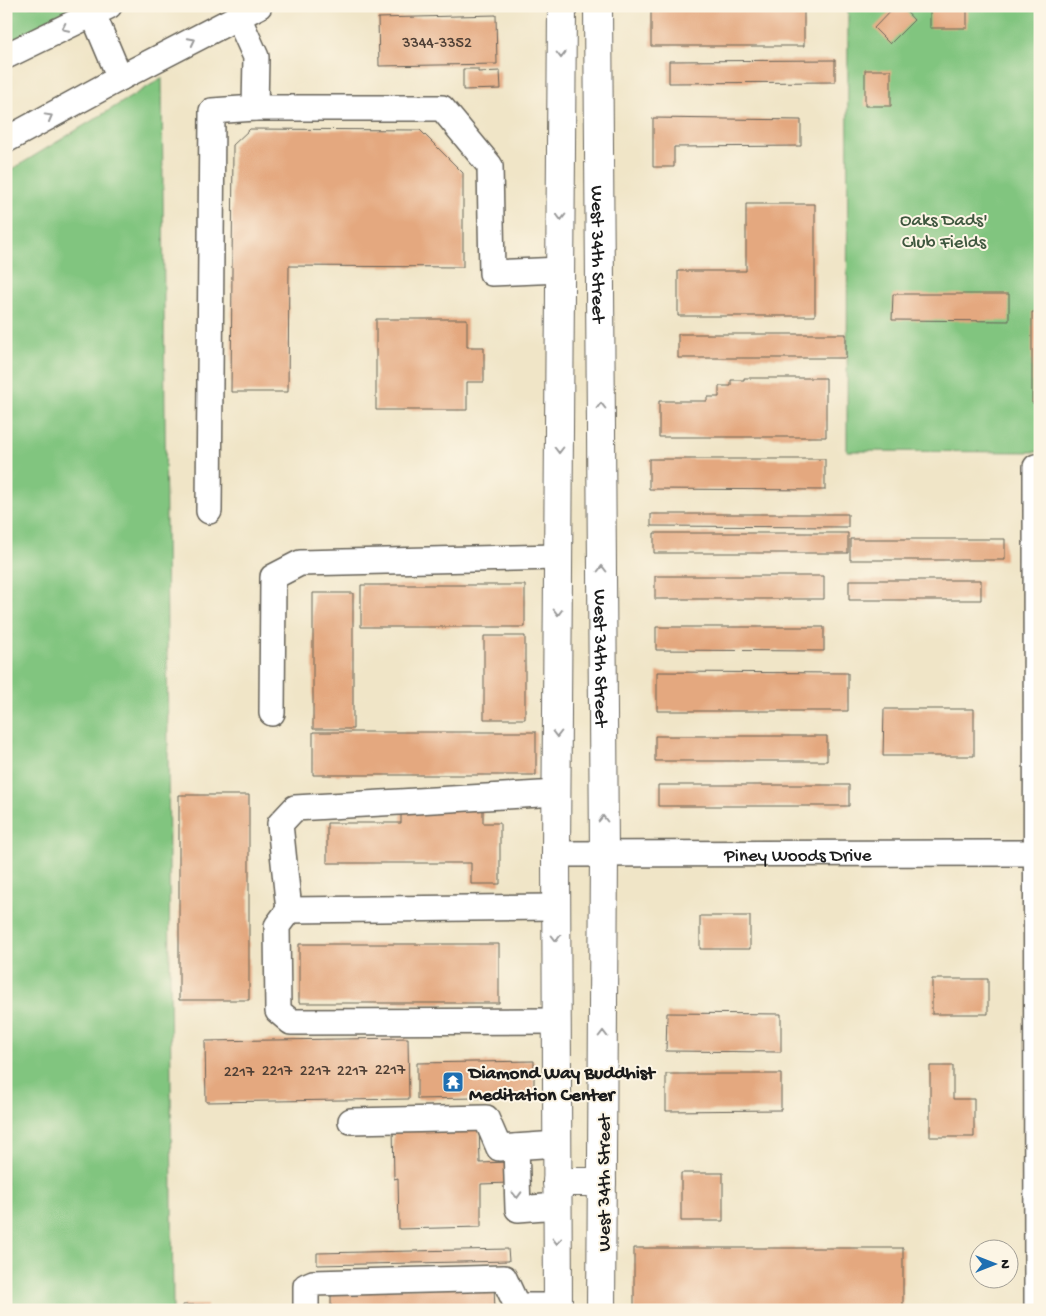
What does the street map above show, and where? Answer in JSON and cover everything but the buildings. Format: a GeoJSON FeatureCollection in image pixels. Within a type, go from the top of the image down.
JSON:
{"type":"FeatureCollection","features":[{"type":"Feature","properties":{"kind":"main road","name":"West 34th Street"},"geometry":{"type":"LineString","coordinates":[[558,1308],[556,854],[562,6]]}},
{"type":"Feature","properties":{"kind":"main road","name":"West 34th Street"},"geometry":{"type":"LineString","coordinates":[[598,6],[604,854],[601,1310]]}},
{"type":"Feature","properties":{"kind":"main road"},"geometry":{"type":"LineString","coordinates":[[561,270],[600,271]]}},
{"type":"Feature","properties":{"kind":"main road"},"geometry":{"type":"LineString","coordinates":[[557,1194],[602,1182]]}},
{"type":"Feature","properties":{"kind":"street"},"geometry":{"type":"LineString","coordinates":[[6,56],[101,10],[120,78]]}},
{"type":"Feature","properties":{"kind":"street"},"geometry":{"type":"LineString","coordinates":[[6,140],[120,78],[249,12],[256,57],[254,108]]}},
{"type":"Feature","properties":{"kind":"street"},"geometry":{"type":"LineString","coordinates":[[209,511],[212,111],[254,108],[442,108],[490,166],[492,273],[561,270]]}},
{"type":"Feature","properties":{"kind":"street"},"geometry":{"type":"LineString","coordinates":[[1036,467],[1038,853],[1037,1310]]}},
{"type":"Feature","properties":{"kind":"street"},"geometry":{"type":"LineString","coordinates":[[272,712],[273,577],[300,562],[558,557]]}},
{"type":"Feature","properties":{"kind":"street"},"geometry":{"type":"LineString","coordinates":[[557,793],[295,808],[280,824],[289,910],[277,926],[278,1011],[291,1022],[557,1021]]}},
{"type":"Feature","properties":{"kind":"street","name":"Piney Woods Drive"},"geometry":{"type":"LineString","coordinates":[[556,854],[1038,853]]}},
{"type":"Feature","properties":{"kind":"street"},"geometry":{"type":"LineString","coordinates":[[289,910],[556,907]]}},
{"type":"Feature","properties":{"kind":"street"},"geometry":{"type":"LineString","coordinates":[[351,1121],[486,1118],[499,1148],[557,1144]]}},
{"type":"Feature","properties":{"kind":"street"},"geometry":{"type":"LineString","coordinates":[[516,1146],[518,1209],[557,1194]]}},
{"type":"Feature","properties":{"kind":"street"},"geometry":{"type":"LineString","coordinates":[[306,1310],[306,1286],[313,1283],[504,1278],[516,1308],[558,1308]]}},
{"type":"Feature","properties":{"kind":"green space"},"geometry":{"type":"Polygon","coordinates":[[[6,6],[81,6],[6,46],[6,6]]]}},
{"type":"Feature","properties":{"kind":"green space","name":"Oaks Dads' Club Fields"},"geometry":{"type":"Polygon","coordinates":[[[848,6],[1040,6],[1040,452],[847,451],[848,6]]]}},
{"type":"Feature","properties":{"kind":"green space"},"geometry":{"type":"Polygon","coordinates":[[[162,78],[173,1310],[6,1310],[6,173],[162,78]]]}},
{"type":"Feature","properties":{"kind":"place","name":"Diamond Way Buddhist Meditation Center"},"geometry":{"type":"Point","coordinates":[453,1082]}}]}
